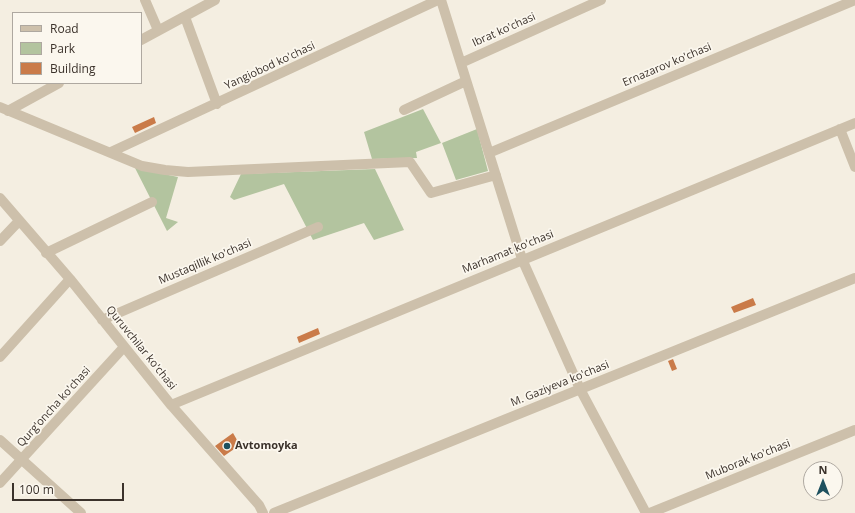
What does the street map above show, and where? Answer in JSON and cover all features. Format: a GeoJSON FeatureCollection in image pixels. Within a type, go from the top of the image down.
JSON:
{"type":"FeatureCollection","features":[{"type":"Feature","properties":{"kind":"street"},"geometry":{"type":"LineString","coordinates":[[145,0],[158,30]]}},
{"type":"Feature","properties":{"kind":"street"},"geometry":{"type":"LineString","coordinates":[[142,39],[216,0]]}},
{"type":"Feature","properties":{"kind":"street"},"geometry":{"type":"LineString","coordinates":[[439,0],[461,63],[522,260],[580,389],[646,513]]}},
{"type":"Feature","properties":{"kind":"street","name":"Yangiobod ko'chasi"},"geometry":{"type":"LineString","coordinates":[[111,152],[439,0]]}},
{"type":"Feature","properties":{"kind":"street","name":"Ibrat ko'chasi"},"geometry":{"type":"LineString","coordinates":[[461,63],[601,0]]}},
{"type":"Feature","properties":{"kind":"street","name":"Ernazarov ko'chasi"},"geometry":{"type":"LineString","coordinates":[[489,152],[855,0]]}},
{"type":"Feature","properties":{"kind":"street"},"geometry":{"type":"LineString","coordinates":[[184,16],[217,104]]}},
{"type":"Feature","properties":{"kind":"street"},"geometry":{"type":"LineString","coordinates":[[404,110],[466,81]]}},
{"type":"Feature","properties":{"kind":"street"},"geometry":{"type":"LineString","coordinates":[[4,109],[57,84]]}},
{"type":"Feature","properties":{"kind":"street"},"geometry":{"type":"LineString","coordinates":[[4,109],[142,166],[164,170],[188,172],[410,162],[431,193],[496,176]]}},
{"type":"Feature","properties":{"kind":"street","name":"Marhamat ko'chasi"},"geometry":{"type":"LineString","coordinates":[[171,405],[855,123]]}},
{"type":"Feature","properties":{"kind":"street"},"geometry":{"type":"LineString","coordinates":[[840,129],[855,167]]}},
{"type":"Feature","properties":{"kind":"street","name":"Quruvchilar ko'chasi"},"geometry":{"type":"LineString","coordinates":[[0,198],[70,279],[171,405],[259,505],[263,513]]}},
{"type":"Feature","properties":{"kind":"street"},"geometry":{"type":"LineString","coordinates":[[46,253],[152,202]]}},
{"type":"Feature","properties":{"kind":"street"},"geometry":{"type":"LineString","coordinates":[[0,240],[19,221]]}},
{"type":"Feature","properties":{"kind":"street","name":"Mustaqillik ko'chasi"},"geometry":{"type":"LineString","coordinates":[[102,320],[318,227]]}},
{"type":"Feature","properties":{"kind":"street","name":"M. Gaziyeva ko'chasi"},"geometry":{"type":"LineString","coordinates":[[274,513],[855,278]]}},
{"type":"Feature","properties":{"kind":"street"},"geometry":{"type":"LineString","coordinates":[[0,357],[70,279]]}},
{"type":"Feature","properties":{"kind":"street","name":"Qurg'oncha ko'chasi"},"geometry":{"type":"LineString","coordinates":[[0,483],[124,347]]}},
{"type":"Feature","properties":{"kind":"street","name":"Muborak ko'chasi"},"geometry":{"type":"LineString","coordinates":[[650,513],[855,430]]}},
{"type":"Feature","properties":{"kind":"street"},"geometry":{"type":"LineString","coordinates":[[0,440],[81,513]]}},
{"type":"Feature","properties":{"kind":"green space"},"geometry":{"type":"Polygon","coordinates":[[[423,109],[441,143],[416,152],[417,158],[372,159],[364,132],[423,109]]]}},
{"type":"Feature","properties":{"kind":"green space"},"geometry":{"type":"Polygon","coordinates":[[[477,129],[488,171],[456,180],[442,143],[477,129]]]}},
{"type":"Feature","properties":{"kind":"green space"},"geometry":{"type":"Polygon","coordinates":[[[135,168],[178,177],[166,218],[178,222],[167,231],[135,168]]]}},
{"type":"Feature","properties":{"kind":"green space"},"geometry":{"type":"Polygon","coordinates":[[[375,169],[404,230],[374,240],[364,223],[313,240],[284,184],[234,200],[230,197],[241,174],[375,169]]]}},
{"type":"Feature","properties":{"kind":"building"},"geometry":{"type":"Polygon","coordinates":[[[154,117],[156,123],[135,133],[132,127],[154,117]]]}},
{"type":"Feature","properties":{"kind":"building"},"geometry":{"type":"Polygon","coordinates":[[[753,298],[756,305],[734,313],[731,307],[753,298]]]}},
{"type":"Feature","properties":{"kind":"building"},"geometry":{"type":"Polygon","coordinates":[[[318,328],[320,334],[299,343],[297,337],[318,328]]]}},
{"type":"Feature","properties":{"kind":"building"},"geometry":{"type":"Polygon","coordinates":[[[673,359],[677,369],[672,371],[668,361],[673,359]]]}},
{"type":"Feature","properties":{"kind":"building","name":"Avtomoyka"},"geometry":{"type":"Polygon","coordinates":[[[233,433],[240,445],[224,456],[215,446],[233,433]]]}},
{"type":"Feature","properties":{"kind":"place","name":"Avtomoyka"},"geometry":{"type":"Point","coordinates":[227,446]}}]}
